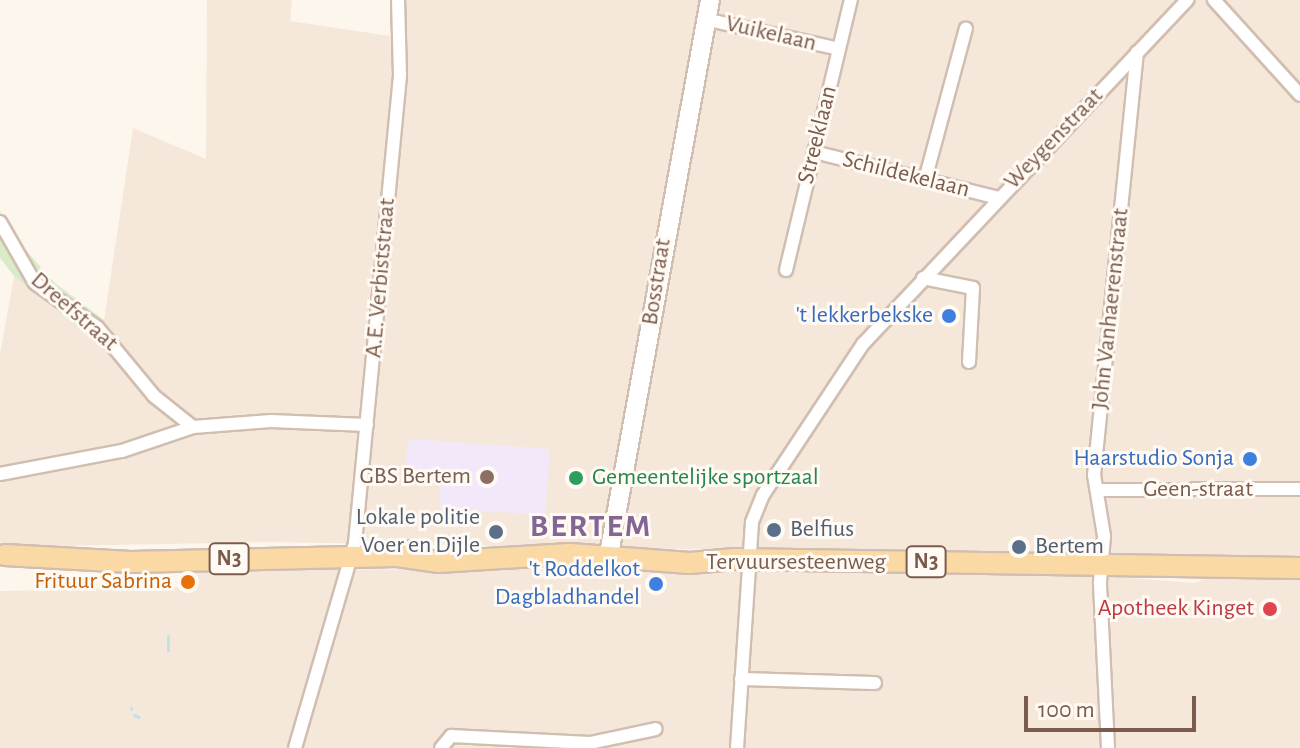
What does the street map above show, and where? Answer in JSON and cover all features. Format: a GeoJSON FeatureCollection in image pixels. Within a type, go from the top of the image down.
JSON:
{"type":"FeatureCollection","features":[{"type":"Feature","properties":{"kind":"main road","name":"Tervuursesteenweg"},"geometry":{"type":"LineString","coordinates":[[2,555],[105,552],[148,560],[397,556],[416,562],[503,558],[676,563],[749,560],[1300,568]]}},
{"type":"Feature","properties":{"kind":"street","name":"A.E. Verbiststraat"},"geometry":{"type":"LineString","coordinates":[[295,748],[352,556],[400,75],[398,0]]}},
{"type":"Feature","properties":{"kind":"street","name":"Bosstraat"},"geometry":{"type":"LineString","coordinates":[[608,560],[704,19],[710,0]]}},
{"type":"Feature","properties":{"kind":"street","name":"Streeklaan"},"geometry":{"type":"LineString","coordinates":[[786,270],[851,0]]}},
{"type":"Feature","properties":{"kind":"street","name":"Weygenstraat"},"geometry":{"type":"LineString","coordinates":[[737,748],[755,512],[780,467],[863,344],[1187,0]]}},
{"type":"Feature","properties":{"kind":"street"},"geometry":{"type":"LineString","coordinates":[[1214,0],[1300,95]]}},
{"type":"Feature","properties":{"kind":"street","name":"Vuikelaan"},"geometry":{"type":"LineString","coordinates":[[704,19],[839,49]]}},
{"type":"Feature","properties":{"kind":"street"},"geometry":{"type":"LineString","coordinates":[[925,180],[966,28]]}},
{"type":"Feature","properties":{"kind":"street","name":"John Vanhaerenstraat"},"geometry":{"type":"LineString","coordinates":[[1108,748],[1103,565],[1097,490],[1137,52]]}},
{"type":"Feature","properties":{"kind":"street","name":"Schildekelaan"},"geometry":{"type":"LineString","coordinates":[[814,152],[998,198]]}},
{"type":"Feature","properties":{"kind":"street","name":"Dreefstraat"},"geometry":{"type":"LineString","coordinates":[[0,222],[35,283],[98,328],[154,396],[193,427]]}},
{"type":"Feature","properties":{"kind":"street"},"geometry":{"type":"LineString","coordinates":[[923,278],[973,288],[969,362]]}},
{"type":"Feature","properties":{"kind":"street"},"geometry":{"type":"LineString","coordinates":[[0,474],[122,451],[193,427],[271,421],[367,425]]}},
{"type":"Feature","properties":{"kind":"street","name":"Geen-straat"},"geometry":{"type":"LineString","coordinates":[[1097,490],[1300,489]]}},
{"type":"Feature","properties":{"kind":"street"},"geometry":{"type":"LineString","coordinates":[[741,679],[875,683]]}},
{"type":"Feature","properties":{"kind":"street"},"geometry":{"type":"LineString","coordinates":[[441,748],[451,736],[590,743],[656,729]]}},
{"type":"Feature","properties":{"kind":"shaded area"},"geometry":{"type":"Polygon","coordinates":[[[207,0],[292,0],[290,21],[397,37],[394,0],[1300,0],[1300,559],[263,542],[0,547],[0,354],[14,276],[88,336],[104,320],[133,128],[206,159],[207,0]]]}},
{"type":"Feature","properties":{"kind":"shaded area","name":"GBS Bertem"},"geometry":{"type":"Polygon","coordinates":[[[409,439],[550,449],[545,515],[440,508],[439,478],[412,476],[405,468],[409,439]]]}},
{"type":"Feature","properties":{"kind":"shaded area"},"geometry":{"type":"Polygon","coordinates":[[[743,568],[732,748],[0,748],[0,591],[179,587],[193,572],[211,570],[743,568]]]}},
{"type":"Feature","properties":{"kind":"shaded area"},"geometry":{"type":"Polygon","coordinates":[[[752,569],[1081,574],[1193,583],[1218,575],[1300,578],[1300,748],[742,748],[752,569]]]}},
{"type":"Feature","properties":{"kind":"green space"},"geometry":{"type":"Polygon","coordinates":[[[0,211],[15,238],[55,283],[104,320],[88,336],[14,276],[0,258],[0,211]]]}},
{"type":"Feature","properties":{"kind":"waterway"},"geometry":{"type":"LineString","coordinates":[[168,636],[168,650]]}},
{"type":"Feature","properties":{"kind":"waterway"},"geometry":{"type":"LineString","coordinates":[[134,715],[139,717]]}},
{"type":"Feature","properties":{"kind":"place","name":"'t lekkerbekske"},"geometry":{"type":"Point","coordinates":[949,316]}},
{"type":"Feature","properties":{"kind":"place","name":"Haarstudio Sonja"},"geometry":{"type":"Point","coordinates":[1250,459]}},
{"type":"Feature","properties":{"kind":"place","name":"GBS Bertem"},"geometry":{"type":"Point","coordinates":[487,477]}},
{"type":"Feature","properties":{"kind":"place","name":"Gemeentelijke sportzaal"},"geometry":{"type":"Point","coordinates":[576,478]}},
{"type":"Feature","properties":{"kind":"place","name":"Belfius"},"geometry":{"type":"Point","coordinates":[774,530]}},
{"type":"Feature","properties":{"kind":"place","name":"Lokale politie Voer en Dijle"},"geometry":{"type":"Point","coordinates":[496,532]}},
{"type":"Feature","properties":{"kind":"place","name":"Bertem"},"geometry":{"type":"Point","coordinates":[1019,547]}},
{"type":"Feature","properties":{"kind":"place","name":"Frituur Sabrina"},"geometry":{"type":"Point","coordinates":[188,582]}},
{"type":"Feature","properties":{"kind":"place","name":"'t Roddelkot Dagbladhandel"},"geometry":{"type":"Point","coordinates":[656,584]}},
{"type":"Feature","properties":{"kind":"place","name":"Apotheek Kinget"},"geometry":{"type":"Point","coordinates":[1270,609]}},
{"type":"Feature","properties":{"kind":"district","name":"BERTEM"},"geometry":{"type":"Point","coordinates":[591,526]}}]}
